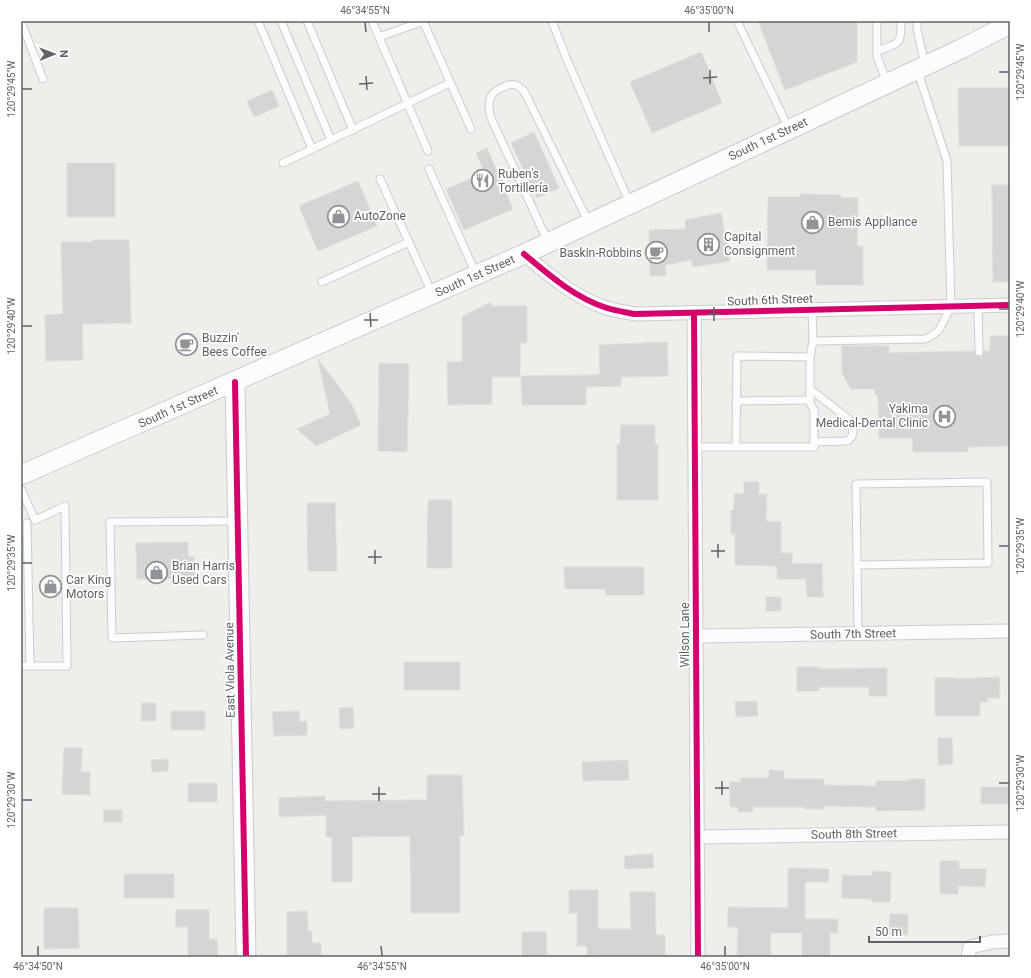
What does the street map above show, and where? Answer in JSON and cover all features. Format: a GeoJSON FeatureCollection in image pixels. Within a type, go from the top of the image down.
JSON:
{"type":"FeatureCollection","features":[{"type":"Feature","properties":{"kind":"main road","name":"South 1st Street"},"geometry":{"type":"LineString","coordinates":[[21,475],[524,254],[887,84],[1010,24]]}},
{"type":"Feature","properties":{"kind":"main road","name":"East Viola Avenue"},"geometry":{"type":"LineString","coordinates":[[235,382],[246,957]]}},
{"type":"Feature","properties":{"kind":"street","name":"South 6th Street"},"geometry":{"type":"LineString","coordinates":[[524,254],[559,282],[582,297],[607,308],[634,314],[1010,305]]}},
{"type":"Feature","properties":{"kind":"street","name":"Wilson Lane"},"geometry":{"type":"LineString","coordinates":[[694,313],[698,957]]}},
{"type":"Feature","properties":{"kind":"street","name":"South 7th Street"},"geometry":{"type":"LineString","coordinates":[[696,636],[1010,631]]}},
{"type":"Feature","properties":{"kind":"street","name":"South 8th Street"},"geometry":{"type":"LineString","coordinates":[[697,837],[1010,832]]}},
{"type":"Feature","properties":{"kind":"street"},"geometry":{"type":"LineString","coordinates":[[968,957],[970,947],[992,942],[1010,941]]}},
{"type":"Feature","properties":{"kind":"lane"},"geometry":{"type":"LineString","coordinates":[[21,21],[43,79]]}},
{"type":"Feature","properties":{"kind":"lane"},"geometry":{"type":"LineString","coordinates":[[258,21],[312,149]]}},
{"type":"Feature","properties":{"kind":"lane"},"geometry":{"type":"LineString","coordinates":[[281,21],[331,140]]}},
{"type":"Feature","properties":{"kind":"lane"},"geometry":{"type":"LineString","coordinates":[[307,21],[352,130]]}},
{"type":"Feature","properties":{"kind":"lane"},"geometry":{"type":"LineString","coordinates":[[372,21],[428,151]]}},
{"type":"Feature","properties":{"kind":"lane"},"geometry":{"type":"LineString","coordinates":[[379,37],[423,21],[471,128]]}},
{"type":"Feature","properties":{"kind":"lane"},"geometry":{"type":"LineString","coordinates":[[552,21],[567,60],[630,204]]}},
{"type":"Feature","properties":{"kind":"lane"},"geometry":{"type":"LineString","coordinates":[[876,21],[877,56],[887,84]]}},
{"type":"Feature","properties":{"kind":"lane"},"geometry":{"type":"LineString","coordinates":[[877,51],[898,42],[901,39],[901,21]]}},
{"type":"Feature","properties":{"kind":"lane"},"geometry":{"type":"LineString","coordinates":[[813,341],[924,339],[930,337],[939,330],[951,307],[947,162],[921,67],[917,21]]}},
{"type":"Feature","properties":{"kind":"lane"},"geometry":{"type":"LineString","coordinates":[[738,23],[789,130]]}},
{"type":"Feature","properties":{"kind":"lane"},"geometry":{"type":"LineString","coordinates":[[283,163],[450,83]]}},
{"type":"Feature","properties":{"kind":"lane"},"geometry":{"type":"LineString","coordinates":[[548,242],[491,118],[488,107],[490,99],[494,92],[501,88],[516,85],[524,91],[589,224]]}},
{"type":"Feature","properties":{"kind":"lane"},"geometry":{"type":"LineString","coordinates":[[429,169],[476,275]]}},
{"type":"Feature","properties":{"kind":"lane"},"geometry":{"type":"LineString","coordinates":[[380,179],[433,294]]}},
{"type":"Feature","properties":{"kind":"lane"},"geometry":{"type":"LineString","coordinates":[[322,282],[409,242]]}},
{"type":"Feature","properties":{"kind":"lane"},"geometry":{"type":"LineString","coordinates":[[978,306],[979,352]]}},
{"type":"Feature","properties":{"kind":"lane"},"geometry":{"type":"LineString","coordinates":[[694,448],[814,447],[814,410],[810,400],[810,357],[813,341],[812,310]]}},
{"type":"Feature","properties":{"kind":"lane"},"geometry":{"type":"LineString","coordinates":[[736,447],[737,356],[810,357]]}},
{"type":"Feature","properties":{"kind":"lane"},"geometry":{"type":"LineString","coordinates":[[810,389],[850,420],[853,431],[849,440],[814,442]]}},
{"type":"Feature","properties":{"kind":"lane"},"geometry":{"type":"LineString","coordinates":[[736,401],[810,400]]}},
{"type":"Feature","properties":{"kind":"lane"},"geometry":{"type":"LineString","coordinates":[[857,565],[988,563],[987,482],[856,484],[857,565],[858,634]]}},
{"type":"Feature","properties":{"kind":"lane"},"geometry":{"type":"LineString","coordinates":[[21,489],[35,520]]}},
{"type":"Feature","properties":{"kind":"lane"},"geometry":{"type":"LineString","coordinates":[[21,666],[30,666],[67,666],[66,506],[24,525],[30,666]]}},
{"type":"Feature","properties":{"kind":"lane"},"geometry":{"type":"LineString","coordinates":[[203,636],[112,638],[110,522],[238,521]]}},
{"type":"Feature","properties":{"kind":"building"},"geometry":{"type":"Polygon","coordinates":[[[758,21],[857,21],[857,62],[785,90],[758,21]]]}},
{"type":"Feature","properties":{"kind":"building"},"geometry":{"type":"Polygon","coordinates":[[[701,52],[722,103],[652,133],[630,82],[701,52]]]}},
{"type":"Feature","properties":{"kind":"building"},"geometry":{"type":"Polygon","coordinates":[[[958,88],[1010,88],[1010,146],[959,146],[958,88]]]}},
{"type":"Feature","properties":{"kind":"building"},"geometry":{"type":"Polygon","coordinates":[[[272,90],[279,106],[254,117],[247,101],[272,90]]]}},
{"type":"Feature","properties":{"kind":"building"},"geometry":{"type":"Polygon","coordinates":[[[534,132],[559,188],[537,198],[511,143],[534,132]]]}},
{"type":"Feature","properties":{"kind":"building","name":"Ruben's Tortillería"},"geometry":{"type":"Polygon","coordinates":[[[487,148],[513,209],[464,230],[446,189],[485,173],[476,153],[487,148]]]}},
{"type":"Feature","properties":{"kind":"building"},"geometry":{"type":"Polygon","coordinates":[[[67,163],[115,163],[115,217],[67,217],[67,163]]]}},
{"type":"Feature","properties":{"kind":"building","name":"AutoZone"},"geometry":{"type":"Polygon","coordinates":[[[358,181],[377,226],[318,251],[299,206],[358,181]]]}},
{"type":"Feature","properties":{"kind":"building"},"geometry":{"type":"Polygon","coordinates":[[[992,185],[1010,185],[1010,282],[993,282],[992,185]]]}},
{"type":"Feature","properties":{"kind":"building","name":"Bemis Appliance"},"geometry":{"type":"Polygon","coordinates":[[[801,194],[841,195],[841,198],[858,198],[857,246],[863,246],[863,285],[816,285],[816,270],[767,270],[768,197],[800,197],[801,194]]]}},
{"type":"Feature","properties":{"kind":"building"},"geometry":{"type":"Polygon","coordinates":[[[721,213],[730,261],[693,267],[692,260],[665,265],[666,276],[650,276],[649,230],[686,229],[685,220],[721,213]]]}},
{"type":"Feature","properties":{"kind":"building"},"geometry":{"type":"Polygon","coordinates":[[[93,240],[129,240],[131,323],[82,324],[83,360],[46,361],[45,315],[63,314],[61,242],[93,242],[93,240]]]}},
{"type":"Feature","properties":{"kind":"building"},"geometry":{"type":"Polygon","coordinates":[[[491,302],[491,306],[527,306],[527,343],[520,343],[520,377],[492,377],[492,404],[448,405],[447,362],[462,362],[462,317],[491,302]]]}},
{"type":"Feature","properties":{"kind":"building","name":"Yakima Medical-Dental Clinic"},"geometry":{"type":"Polygon","coordinates":[[[990,336],[1010,336],[1010,446],[968,447],[968,452],[913,452],[912,438],[879,438],[878,395],[875,395],[875,389],[851,389],[842,373],[842,346],[889,346],[889,353],[974,351],[975,355],[980,357],[983,355],[984,351],[990,351],[990,336]]]}},
{"type":"Feature","properties":{"kind":"building"},"geometry":{"type":"Polygon","coordinates":[[[667,342],[668,376],[621,377],[621,386],[586,387],[586,405],[522,405],[521,376],[600,375],[599,345],[667,342]]]}},
{"type":"Feature","properties":{"kind":"building"},"geometry":{"type":"Polygon","coordinates":[[[318,359],[351,403],[361,425],[316,446],[297,429],[330,414],[318,359]]]}},
{"type":"Feature","properties":{"kind":"building"},"geometry":{"type":"Polygon","coordinates":[[[379,363],[409,364],[407,452],[378,451],[379,363]]]}},
{"type":"Feature","properties":{"kind":"building"},"geometry":{"type":"Polygon","coordinates":[[[621,425],[655,425],[655,445],[658,445],[658,500],[617,500],[617,445],[620,445],[621,425]]]}},
{"type":"Feature","properties":{"kind":"building"},"geometry":{"type":"Polygon","coordinates":[[[744,482],[759,482],[759,494],[767,494],[766,521],[781,522],[781,553],[792,553],[792,564],[822,563],[823,597],[807,597],[806,579],[777,579],[777,566],[735,565],[735,534],[731,534],[731,510],[734,510],[734,494],[744,494],[744,482]]]}},
{"type":"Feature","properties":{"kind":"building"},"geometry":{"type":"Polygon","coordinates":[[[428,500],[452,500],[452,568],[427,568],[428,500]]]}},
{"type":"Feature","properties":{"kind":"building"},"geometry":{"type":"Polygon","coordinates":[[[307,503],[335,503],[337,571],[308,571],[307,503]]]}},
{"type":"Feature","properties":{"kind":"building"},"geometry":{"type":"Polygon","coordinates":[[[188,542],[188,557],[194,557],[195,578],[137,579],[136,543],[188,542]]]}},
{"type":"Feature","properties":{"kind":"building"},"geometry":{"type":"Polygon","coordinates":[[[564,567],[644,567],[644,595],[606,595],[606,589],[565,589],[564,567]]]}},
{"type":"Feature","properties":{"kind":"building"},"geometry":{"type":"Polygon","coordinates":[[[766,597],[781,597],[781,611],[766,611],[766,597]]]}},
{"type":"Feature","properties":{"kind":"building"},"geometry":{"type":"Polygon","coordinates":[[[404,662],[460,662],[460,690],[404,690],[404,662]]]}},
{"type":"Feature","properties":{"kind":"building"},"geometry":{"type":"Polygon","coordinates":[[[797,667],[819,667],[819,669],[887,668],[887,696],[869,696],[869,687],[819,687],[819,691],[797,691],[797,667]]]}},
{"type":"Feature","properties":{"kind":"building"},"geometry":{"type":"Polygon","coordinates":[[[999,677],[1000,698],[987,698],[987,702],[980,702],[980,716],[935,716],[935,678],[957,679],[999,677]]]}},
{"type":"Feature","properties":{"kind":"building"},"geometry":{"type":"Polygon","coordinates":[[[757,701],[758,716],[736,717],[735,702],[757,701]]]}},
{"type":"Feature","properties":{"kind":"building"},"geometry":{"type":"Polygon","coordinates":[[[142,703],[156,703],[156,721],[141,721],[142,703]]]}},
{"type":"Feature","properties":{"kind":"building"},"geometry":{"type":"Polygon","coordinates":[[[353,707],[354,728],[340,729],[339,708],[353,707]]]}},
{"type":"Feature","properties":{"kind":"building"},"geometry":{"type":"Polygon","coordinates":[[[171,711],[205,711],[205,730],[171,730],[171,711]]]}},
{"type":"Feature","properties":{"kind":"building"},"geometry":{"type":"Polygon","coordinates":[[[299,711],[300,722],[307,721],[307,735],[274,736],[272,712],[299,711]]]}},
{"type":"Feature","properties":{"kind":"building"},"geometry":{"type":"Polygon","coordinates":[[[938,738],[952,738],[953,764],[938,765],[938,738]]]}},
{"type":"Feature","properties":{"kind":"building"},"geometry":{"type":"Polygon","coordinates":[[[64,748],[82,748],[81,772],[90,772],[90,795],[62,794],[64,748]]]}},
{"type":"Feature","properties":{"kind":"building"},"geometry":{"type":"Polygon","coordinates":[[[168,759],[168,771],[152,772],[151,760],[168,759]]]}},
{"type":"Feature","properties":{"kind":"building"},"geometry":{"type":"Polygon","coordinates":[[[628,760],[629,780],[583,781],[582,762],[628,760]]]}},
{"type":"Feature","properties":{"kind":"building"},"geometry":{"type":"Polygon","coordinates":[[[769,770],[784,771],[784,779],[824,779],[824,785],[876,786],[876,781],[909,781],[909,779],[925,779],[925,810],[876,811],[876,807],[823,806],[823,809],[805,809],[805,807],[753,807],[753,812],[738,812],[738,807],[730,807],[730,782],[741,782],[741,778],[769,778],[769,770]]]}},
{"type":"Feature","properties":{"kind":"building"},"geometry":{"type":"Polygon","coordinates":[[[427,775],[462,775],[464,835],[460,835],[460,913],[411,913],[410,836],[352,837],[352,882],[332,882],[332,837],[326,837],[326,815],[279,817],[279,798],[325,796],[325,801],[427,800],[427,775]]]}},
{"type":"Feature","properties":{"kind":"building"},"geometry":{"type":"Polygon","coordinates":[[[188,783],[217,783],[217,802],[188,802],[188,783]]]}},
{"type":"Feature","properties":{"kind":"building"},"geometry":{"type":"Polygon","coordinates":[[[981,787],[1010,787],[1010,804],[981,804],[981,787]]]}},
{"type":"Feature","properties":{"kind":"building"},"geometry":{"type":"Polygon","coordinates":[[[104,810],[122,810],[122,822],[104,822],[104,810]]]}},
{"type":"Feature","properties":{"kind":"building"},"geometry":{"type":"Polygon","coordinates":[[[653,854],[654,868],[625,869],[624,856],[653,854]]]}},
{"type":"Feature","properties":{"kind":"building"},"geometry":{"type":"Polygon","coordinates":[[[940,861],[959,861],[959,869],[986,869],[985,887],[958,886],[958,894],[940,894],[940,861]]]}},
{"type":"Feature","properties":{"kind":"building"},"geometry":{"type":"Polygon","coordinates":[[[788,868],[829,869],[828,882],[805,882],[805,919],[838,919],[838,933],[830,933],[830,957],[802,957],[802,933],[770,933],[771,957],[737,957],[738,927],[728,927],[728,907],[788,908],[788,868]]]}},
{"type":"Feature","properties":{"kind":"building"},"geometry":{"type":"Polygon","coordinates":[[[873,871],[891,872],[890,902],[872,902],[872,899],[842,898],[842,875],[872,876],[873,871]]]}},
{"type":"Feature","properties":{"kind":"building"},"geometry":{"type":"Polygon","coordinates":[[[124,874],[174,874],[174,898],[124,898],[124,874]]]}},
{"type":"Feature","properties":{"kind":"building"},"geometry":{"type":"Polygon","coordinates":[[[569,890],[598,890],[598,929],[631,929],[630,892],[655,892],[656,935],[665,935],[665,957],[587,956],[587,946],[577,946],[577,913],[569,913],[569,890]]]}},
{"type":"Feature","properties":{"kind":"building"},"geometry":{"type":"Polygon","coordinates":[[[44,908],[78,908],[79,948],[44,949],[44,908]]]}},
{"type":"Feature","properties":{"kind":"building"},"geometry":{"type":"Polygon","coordinates":[[[176,910],[209,910],[209,939],[217,939],[218,957],[188,957],[188,927],[176,927],[176,910]]]}},
{"type":"Feature","properties":{"kind":"building"},"geometry":{"type":"Polygon","coordinates":[[[307,911],[308,931],[312,931],[312,943],[321,943],[321,957],[287,957],[287,912],[307,911]]]}},
{"type":"Feature","properties":{"kind":"building"},"geometry":{"type":"Polygon","coordinates":[[[890,914],[908,914],[908,935],[889,934],[890,914]]]}},
{"type":"Feature","properties":{"kind":"building"},"geometry":{"type":"Polygon","coordinates":[[[522,932],[546,932],[547,957],[522,957],[522,932]]]}},
{"type":"Feature","properties":{"kind":"cycle path"},"geometry":{"type":"LineString","coordinates":[[524,254],[563,285],[595,304],[617,311],[635,314],[1010,305]]}},
{"type":"Feature","properties":{"kind":"cycle path"},"geometry":{"type":"LineString","coordinates":[[694,313],[698,957]]}},
{"type":"Feature","properties":{"kind":"cycle path"},"geometry":{"type":"LineString","coordinates":[[235,382],[246,957]]}},
{"type":"Feature","properties":{"kind":"place","name":"Ruben's Tortillería"},"geometry":{"type":"Point","coordinates":[483,181]}},
{"type":"Feature","properties":{"kind":"place","name":"AutoZone"},"geometry":{"type":"Point","coordinates":[338,216]}},
{"type":"Feature","properties":{"kind":"place","name":"Bemis Appliance"},"geometry":{"type":"Point","coordinates":[813,222]}},
{"type":"Feature","properties":{"kind":"place","name":"Capital Consignment"},"geometry":{"type":"Point","coordinates":[708,244]}},
{"type":"Feature","properties":{"kind":"place","name":"Baskin-Robbins"},"geometry":{"type":"Point","coordinates":[657,253]}},
{"type":"Feature","properties":{"kind":"place","name":"Buzzin' Bees Coffee"},"geometry":{"type":"Point","coordinates":[187,345]}},
{"type":"Feature","properties":{"kind":"place","name":"Yakima Medical-Dental Clinic"},"geometry":{"type":"Point","coordinates":[944,416]}},
{"type":"Feature","properties":{"kind":"place","name":"Brian Harris Used Cars"},"geometry":{"type":"Point","coordinates":[156,573]}},
{"type":"Feature","properties":{"kind":"place","name":"Car King Motors"},"geometry":{"type":"Point","coordinates":[51,587]}}]}
